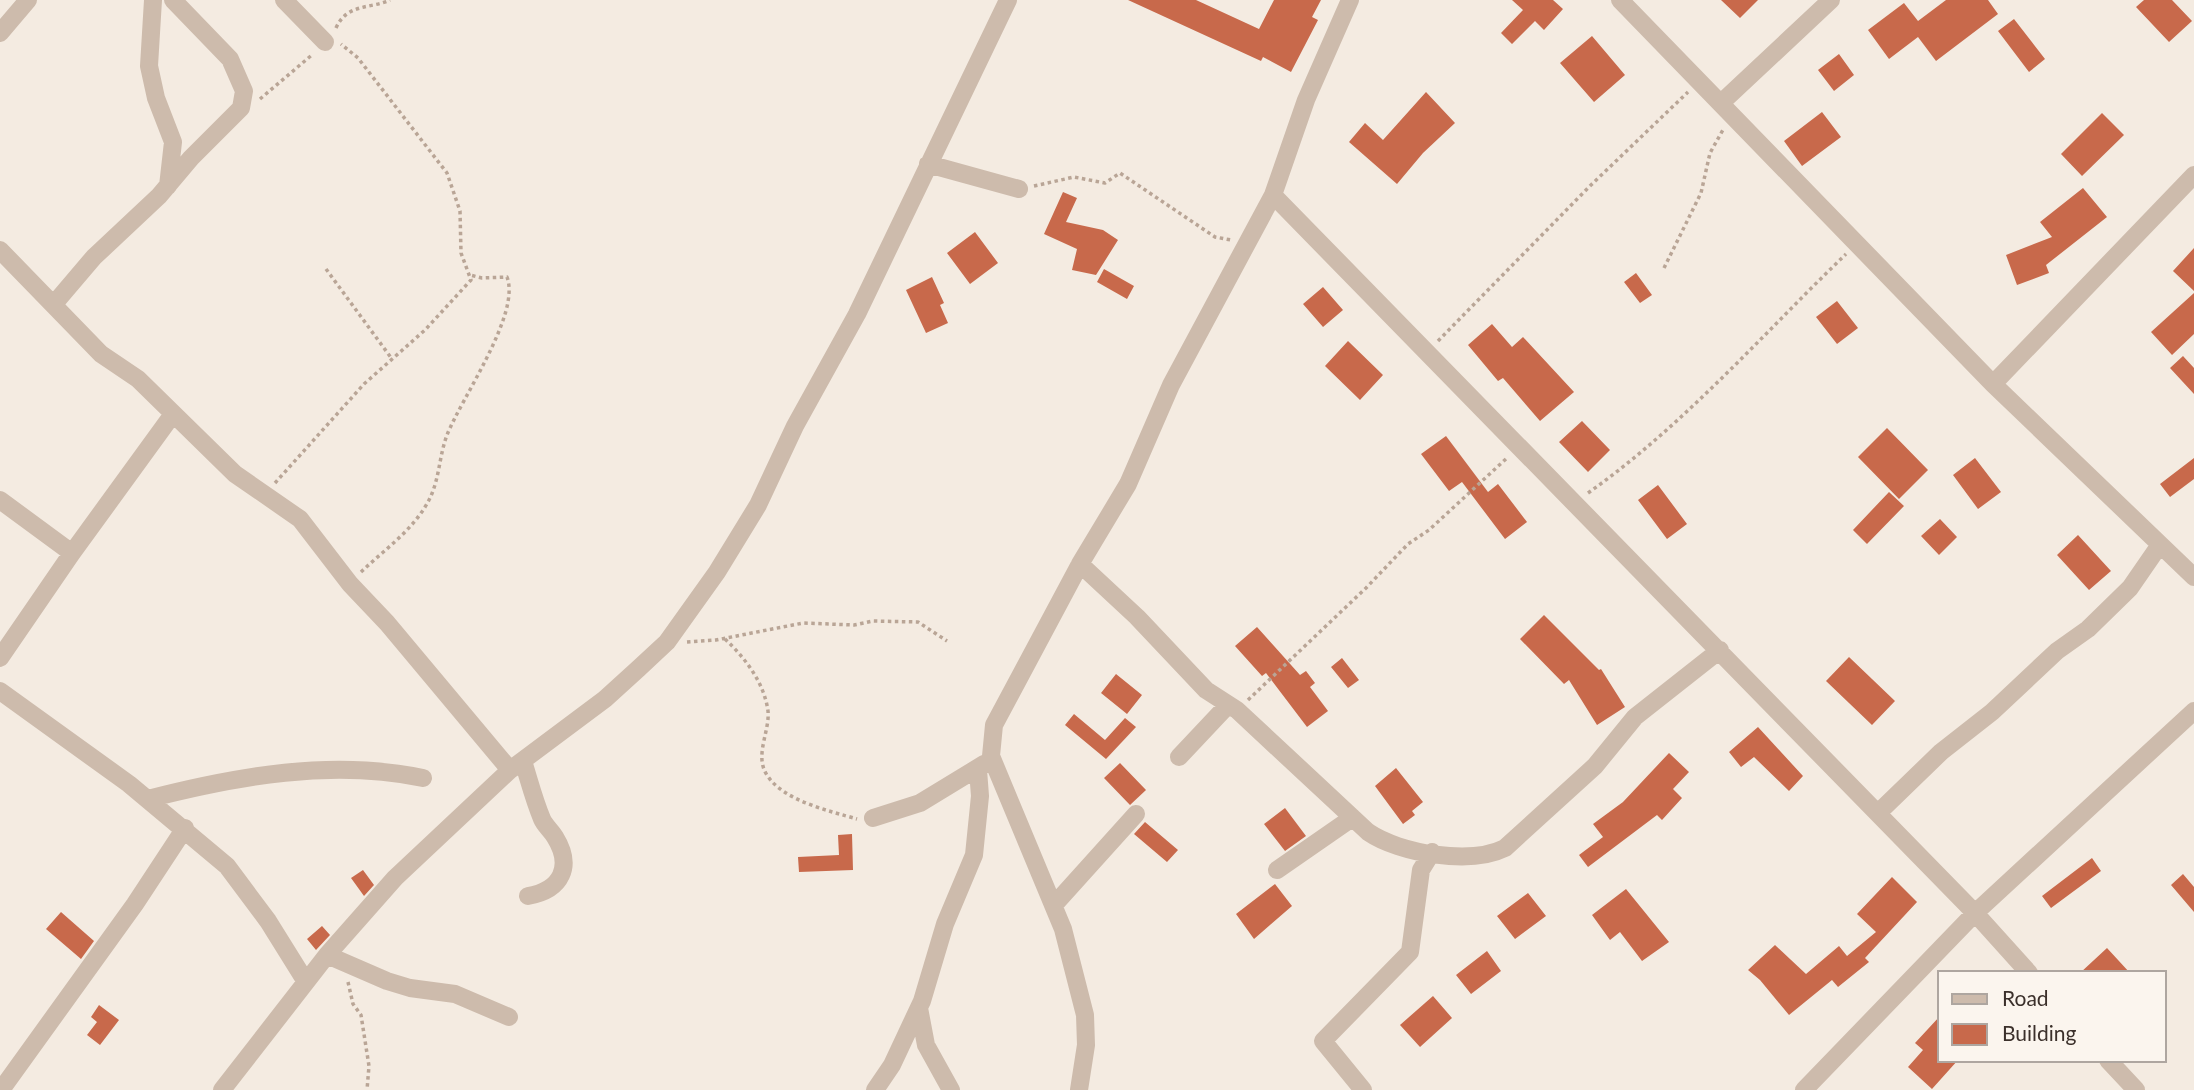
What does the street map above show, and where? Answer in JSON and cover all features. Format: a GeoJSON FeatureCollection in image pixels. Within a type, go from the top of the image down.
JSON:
{"type":"FeatureCollection","features":[{"type":"Feature","properties":{"kind":"street"},"geometry":{"type":"LineString","coordinates":[[0,33],[28,0]]}},
{"type":"Feature","properties":{"kind":"street"},"geometry":{"type":"LineString","coordinates":[[153,0],[149,66],[156,98],[173,142],[167,186]]}},
{"type":"Feature","properties":{"kind":"street"},"geometry":{"type":"LineString","coordinates":[[54,304],[94,257],[167,186],[241,108],[244,91],[230,59],[173,0]]}},
{"type":"Feature","properties":{"kind":"street"},"geometry":{"type":"LineString","coordinates":[[284,0],[327,41]]}},
{"type":"Feature","properties":{"kind":"street"},"geometry":{"type":"LineString","coordinates":[[222,1090],[306,982],[334,957],[395,878],[517,765],[605,699],[667,642],[717,572],[758,505],[795,426],[857,314],[1008,0]]}},
{"type":"Feature","properties":{"kind":"street"},"geometry":{"type":"LineString","coordinates":[[1080,1090],[1086,1045],[1085,1015],[1054,905],[991,756],[994,725],[1080,564],[1128,484],[1171,385],[1273,195],[1306,100],[1350,0]]}},
{"type":"Feature","properties":{"kind":"street"},"geometry":{"type":"LineString","coordinates":[[1620,0],[1993,384],[2194,577]]}},
{"type":"Feature","properties":{"kind":"street"},"geometry":{"type":"LineString","coordinates":[[1727,109],[1822,3]]}},
{"type":"Feature","properties":{"kind":"street"},"geometry":{"type":"LineString","coordinates":[[928,164],[1018,189]]}},
{"type":"Feature","properties":{"kind":"street"},"geometry":{"type":"LineString","coordinates":[[1993,384],[2194,175]]}},
{"type":"Feature","properties":{"kind":"street"},"geometry":{"type":"LineString","coordinates":[[1273,195],[1720,650],[1975,913],[2027,971]]}},
{"type":"Feature","properties":{"kind":"street"},"geometry":{"type":"LineString","coordinates":[[0,250],[101,354],[138,379],[235,474],[300,519],[350,584],[517,765],[544,824],[561,849],[565,867],[562,878],[554,887],[528,896]]}},
{"type":"Feature","properties":{"kind":"street"},"geometry":{"type":"LineString","coordinates":[[0,659],[72,553],[173,414]]}},
{"type":"Feature","properties":{"kind":"street"},"geometry":{"type":"LineString","coordinates":[[0,500],[72,553]]}},
{"type":"Feature","properties":{"kind":"street"},"geometry":{"type":"LineString","coordinates":[[1878,813],[1941,752],[1992,712],[2057,651],[2088,629],[2130,588],[2159,546]]}},
{"type":"Feature","properties":{"kind":"street"},"geometry":{"type":"LineString","coordinates":[[1080,564],[1137,617],[1206,690],[1232,708],[1352,818],[1390,845],[1432,852],[1476,857],[1505,848],[1595,766],[1635,717],[1720,650]]}},
{"type":"Feature","properties":{"kind":"street"},"geometry":{"type":"LineString","coordinates":[[0,691],[148,799],[227,866],[244,887],[306,982]]}},
{"type":"Feature","properties":{"kind":"street"},"geometry":{"type":"LineString","coordinates":[[1179,757],[1232,708]]}},
{"type":"Feature","properties":{"kind":"street"},"geometry":{"type":"LineString","coordinates":[[1804,1090],[1975,913],[2194,711]]}},
{"type":"Feature","properties":{"kind":"street"},"geometry":{"type":"LineString","coordinates":[[873,818],[920,803],[978,770],[991,756]]}},
{"type":"Feature","properties":{"kind":"street"},"geometry":{"type":"LineString","coordinates":[[148,799],[272,772],[368,770],[424,778]]}},
{"type":"Feature","properties":{"kind":"street"},"geometry":{"type":"LineString","coordinates":[[875,1090],[892,1065],[919,1008],[945,924],[975,855],[980,796],[978,770]]}},
{"type":"Feature","properties":{"kind":"street"},"geometry":{"type":"LineString","coordinates":[[1054,905],[1136,814]]}},
{"type":"Feature","properties":{"kind":"street"},"geometry":{"type":"LineString","coordinates":[[1278,870],[1352,818]]}},
{"type":"Feature","properties":{"kind":"street"},"geometry":{"type":"LineString","coordinates":[[1,1088],[135,904],[185,828]]}},
{"type":"Feature","properties":{"kind":"street"},"geometry":{"type":"LineString","coordinates":[[1363,1090],[1323,1041],[1410,952],[1420,870],[1432,852]]}},
{"type":"Feature","properties":{"kind":"street"},"geometry":{"type":"LineString","coordinates":[[334,957],[387,981],[410,988],[455,994],[509,1017]]}},
{"type":"Feature","properties":{"kind":"street"},"geometry":{"type":"LineString","coordinates":[[919,1008],[926,1045],[951,1090]]}},
{"type":"Feature","properties":{"kind":"street"},"geometry":{"type":"LineString","coordinates":[[2110,1062],[2136,1090]]}},
{"type":"Feature","properties":{"kind":"path"},"geometry":{"type":"LineString","coordinates":[[241,108],[259,100],[327,41],[338,22],[353,11],[366,4],[390,0]]}},
{"type":"Feature","properties":{"kind":"path"},"geometry":{"type":"LineString","coordinates":[[264,495],[364,384],[454,301],[471,280],[461,253],[460,211],[447,173],[352,51],[327,41]]}},
{"type":"Feature","properties":{"kind":"path"},"geometry":{"type":"LineString","coordinates":[[1428,352],[1699,80]]}},
{"type":"Feature","properties":{"kind":"path"},"geometry":{"type":"LineString","coordinates":[[1664,268],[1701,193],[1710,153],[1727,109]]}},
{"type":"Feature","properties":{"kind":"path"},"geometry":{"type":"LineString","coordinates":[[1018,189],[1074,177],[1105,183],[1119,173],[1215,237],[1247,241]]}},
{"type":"Feature","properties":{"kind":"path"},"geometry":{"type":"LineString","coordinates":[[1574,503],[1653,442],[1857,243]]}},
{"type":"Feature","properties":{"kind":"path"},"geometry":{"type":"LineString","coordinates":[[326,269],[392,359]]}},
{"type":"Feature","properties":{"kind":"path"},"geometry":{"type":"LineString","coordinates":[[350,584],[416,520],[436,488],[446,438],[503,322],[510,290],[507,277],[482,278],[470,275]]}},
{"type":"Feature","properties":{"kind":"path"},"geometry":{"type":"LineString","coordinates":[[1232,708],[1313,640],[1408,544],[1429,530],[1520,446]]}},
{"type":"Feature","properties":{"kind":"path"},"geometry":{"type":"LineString","coordinates":[[667,642],[725,639],[803,623],[854,625],[873,621],[918,622],[947,641]]}},
{"type":"Feature","properties":{"kind":"path"},"geometry":{"type":"LineString","coordinates":[[725,639],[745,659],[766,705],[768,713],[763,750],[766,775],[777,786],[813,805],[857,819],[873,818]]}},
{"type":"Feature","properties":{"kind":"path"},"geometry":{"type":"LineString","coordinates":[[334,957],[353,1004],[361,1015],[369,1066],[367,1090]]}},
{"type":"Feature","properties":{"kind":"building"},"geometry":{"type":"Polygon","coordinates":[[[1128,0],[1196,0],[1259,29],[1274,0],[1321,0],[1312,17],[1318,20],[1291,72],[1263,57],[1261,61],[1128,0]]]}},
{"type":"Feature","properties":{"kind":"building"},"geometry":{"type":"Polygon","coordinates":[[[1512,0],[1553,0],[1563,9],[1544,30],[1535,21],[1512,44],[1501,33],[1523,10],[1512,0]]]}},
{"type":"Feature","properties":{"kind":"building"},"geometry":{"type":"Polygon","coordinates":[[[1721,0],[1758,0],[1740,18],[1721,0]]]}},
{"type":"Feature","properties":{"kind":"building"},"geometry":{"type":"Polygon","coordinates":[[[1946,0],[1988,0],[1998,14],[1936,61],[1918,37],[1889,59],[1868,30],[1904,3],[1918,21],[1946,0]]]}},
{"type":"Feature","properties":{"kind":"building"},"geometry":{"type":"Polygon","coordinates":[[[2144,0],[2172,0],[2192,21],[2169,42],[2136,7],[2144,0]]]}},
{"type":"Feature","properties":{"kind":"building"},"geometry":{"type":"Polygon","coordinates":[[[2014,19],[2045,59],[2029,72],[1998,31],[2014,19]]]}},
{"type":"Feature","properties":{"kind":"building"},"geometry":{"type":"Polygon","coordinates":[[[1592,36],[1625,75],[1594,102],[1560,63],[1592,36]]]}},
{"type":"Feature","properties":{"kind":"building"},"geometry":{"type":"Polygon","coordinates":[[[1839,54],[1854,75],[1834,91],[1818,70],[1839,54]]]}},
{"type":"Feature","properties":{"kind":"building"},"geometry":{"type":"Polygon","coordinates":[[[1426,92],[1455,123],[1423,153],[1397,184],[1349,142],[1365,123],[1383,140],[1426,92]]]}},
{"type":"Feature","properties":{"kind":"building"},"geometry":{"type":"Polygon","coordinates":[[[1822,112],[1841,137],[1802,166],[1784,141],[1822,112]]]}},
{"type":"Feature","properties":{"kind":"building"},"geometry":{"type":"Polygon","coordinates":[[[2102,113],[2124,135],[2082,176],[2061,154],[2102,113]]]}},
{"type":"Feature","properties":{"kind":"building"},"geometry":{"type":"Polygon","coordinates":[[[2083,188],[2107,217],[2046,265],[2049,273],[2017,285],[2006,255],[2052,237],[2040,222],[2083,188]]]}},
{"type":"Feature","properties":{"kind":"building"},"geometry":{"type":"Polygon","coordinates":[[[1063,192],[1077,198],[1066,222],[1103,230],[1118,240],[1096,275],[1072,270],[1077,249],[1044,234],[1063,192]]]}},
{"type":"Feature","properties":{"kind":"building"},"geometry":{"type":"Polygon","coordinates":[[[975,232],[998,263],[970,284],[947,253],[975,232]]]}},
{"type":"Feature","properties":{"kind":"building"},"geometry":{"type":"Polygon","coordinates":[[[2194,248],[2194,291],[2173,271],[2194,248]]]}},
{"type":"Feature","properties":{"kind":"building"},"geometry":{"type":"Polygon","coordinates":[[[1104,269],[1134,286],[1127,299],[1097,282],[1104,269]]]}},
{"type":"Feature","properties":{"kind":"building"},"geometry":{"type":"Polygon","coordinates":[[[1636,273],[1652,295],[1640,303],[1624,282],[1636,273]]]}},
{"type":"Feature","properties":{"kind":"building"},"geometry":{"type":"Polygon","coordinates":[[[932,277],[944,303],[940,305],[948,323],[926,333],[906,290],[932,277]]]}},
{"type":"Feature","properties":{"kind":"building"},"geometry":{"type":"Polygon","coordinates":[[[1323,287],[1343,310],[1323,327],[1303,304],[1323,287]]]}},
{"type":"Feature","properties":{"kind":"building"},"geometry":{"type":"Polygon","coordinates":[[[2194,293],[2194,334],[2172,355],[2151,332],[2194,293]]]}},
{"type":"Feature","properties":{"kind":"building"},"geometry":{"type":"Polygon","coordinates":[[[1837,301],[1858,328],[1837,344],[1816,317],[1837,301]]]}},
{"type":"Feature","properties":{"kind":"building"},"geometry":{"type":"Polygon","coordinates":[[[1492,324],[1512,347],[1523,337],[1574,392],[1540,421],[1503,378],[1498,381],[1468,345],[1492,324]]]}},
{"type":"Feature","properties":{"kind":"building"},"geometry":{"type":"Polygon","coordinates":[[[1348,341],[1383,375],[1360,400],[1325,366],[1348,341]]]}},
{"type":"Feature","properties":{"kind":"building"},"geometry":{"type":"Polygon","coordinates":[[[2183,356],[2194,368],[2194,394],[2170,368],[2183,356]]]}},
{"type":"Feature","properties":{"kind":"building"},"geometry":{"type":"Polygon","coordinates":[[[1582,421],[1610,450],[1588,472],[1559,442],[1582,421]]]}},
{"type":"Feature","properties":{"kind":"building"},"geometry":{"type":"Polygon","coordinates":[[[1887,428],[1928,470],[1899,499],[1858,457],[1887,428]]]}},
{"type":"Feature","properties":{"kind":"building"},"geometry":{"type":"Polygon","coordinates":[[[1446,436],[1488,492],[1498,484],[1527,522],[1505,539],[1462,482],[1449,491],[1421,454],[1446,436]]]}},
{"type":"Feature","properties":{"kind":"building"},"geometry":{"type":"Polygon","coordinates":[[[1975,458],[2001,492],[1978,509],[1953,475],[1975,458]]]}},
{"type":"Feature","properties":{"kind":"building"},"geometry":{"type":"Polygon","coordinates":[[[2194,458],[2194,479],[2170,497],[2160,484],[2194,458]]]}},
{"type":"Feature","properties":{"kind":"building"},"geometry":{"type":"Polygon","coordinates":[[[1658,485],[1687,524],[1667,539],[1638,500],[1658,485]]]}},
{"type":"Feature","properties":{"kind":"building"},"geometry":{"type":"Polygon","coordinates":[[[1889,492],[1904,506],[1867,544],[1853,530],[1889,492]]]}},
{"type":"Feature","properties":{"kind":"building"},"geometry":{"type":"Polygon","coordinates":[[[1940,519],[1957,537],[1939,555],[1921,536],[1940,519]]]}},
{"type":"Feature","properties":{"kind":"building"},"geometry":{"type":"Polygon","coordinates":[[[2078,535],[2111,571],[2089,590],[2057,555],[2078,535]]]}},
{"type":"Feature","properties":{"kind":"building"},"geometry":{"type":"Polygon","coordinates":[[[1544,615],[1599,670],[1601,669],[1625,707],[1597,725],[1569,680],[1564,684],[1520,639],[1544,615]]]}},
{"type":"Feature","properties":{"kind":"building"},"geometry":{"type":"Polygon","coordinates":[[[1257,627],[1300,675],[1306,671],[1315,683],[1310,687],[1328,711],[1307,727],[1266,673],[1262,676],[1235,646],[1257,627]]]}},
{"type":"Feature","properties":{"kind":"building"},"geometry":{"type":"Polygon","coordinates":[[[1849,657],[1895,701],[1872,725],[1826,681],[1849,657]]]}},
{"type":"Feature","properties":{"kind":"building"},"geometry":{"type":"Polygon","coordinates":[[[1342,658],[1359,680],[1348,688],[1331,667],[1342,658]]]}},
{"type":"Feature","properties":{"kind":"building"},"geometry":{"type":"Polygon","coordinates":[[[1116,674],[1142,695],[1127,714],[1101,693],[1116,674]]]}},
{"type":"Feature","properties":{"kind":"building"},"geometry":{"type":"Polygon","coordinates":[[[1074,714],[1105,740],[1125,718],[1136,727],[1106,759],[1065,725],[1074,714]]]}},
{"type":"Feature","properties":{"kind":"building"},"geometry":{"type":"Polygon","coordinates":[[[1758,727],[1803,776],[1789,791],[1754,757],[1741,767],[1729,752],[1758,727]]]}},
{"type":"Feature","properties":{"kind":"building"},"geometry":{"type":"Polygon","coordinates":[[[1669,753],[1689,772],[1673,789],[1682,798],[1662,820],[1657,815],[1588,867],[1579,855],[1603,837],[1593,824],[1623,802],[1669,753]]]}},
{"type":"Feature","properties":{"kind":"building"},"geometry":{"type":"Polygon","coordinates":[[[1120,763],[1146,790],[1130,805],[1104,778],[1120,763]]]}},
{"type":"Feature","properties":{"kind":"building"},"geometry":{"type":"Polygon","coordinates":[[[1396,768],[1423,802],[1412,811],[1415,815],[1403,824],[1375,786],[1396,768]]]}},
{"type":"Feature","properties":{"kind":"building"},"geometry":{"type":"Polygon","coordinates":[[[1285,808],[1306,836],[1285,851],[1264,824],[1285,808]]]}},
{"type":"Feature","properties":{"kind":"building"},"geometry":{"type":"Polygon","coordinates":[[[1145,822],[1178,850],[1167,862],[1134,834],[1145,822]]]}},
{"type":"Feature","properties":{"kind":"building"},"geometry":{"type":"Polygon","coordinates":[[[852,834],[853,870],[799,872],[798,857],[839,855],[838,835],[852,834]]]}},
{"type":"Feature","properties":{"kind":"building"},"geometry":{"type":"Polygon","coordinates":[[[2092,858],[2101,871],[2051,908],[2042,896],[2092,858]]]}},
{"type":"Feature","properties":{"kind":"building"},"geometry":{"type":"Polygon","coordinates":[[[363,870],[374,885],[364,896],[351,878],[363,870]]]}},
{"type":"Feature","properties":{"kind":"building"},"geometry":{"type":"Polygon","coordinates":[[[2183,874],[2194,887],[2194,912],[2171,885],[2183,874]]]}},
{"type":"Feature","properties":{"kind":"building"},"geometry":{"type":"Polygon","coordinates":[[[1892,877],[1917,902],[1865,958],[1869,962],[1838,987],[1832,980],[1789,1015],[1760,980],[1748,970],[1775,945],[1806,974],[1839,946],[1847,956],[1876,932],[1857,914],[1892,877]]]}},
{"type":"Feature","properties":{"kind":"building"},"geometry":{"type":"Polygon","coordinates":[[[1275,884],[1292,906],[1254,939],[1236,914],[1275,884]]]}},
{"type":"Feature","properties":{"kind":"building"},"geometry":{"type":"Polygon","coordinates":[[[1626,889],[1669,942],[1642,961],[1620,932],[1610,940],[1592,915],[1626,889]]]}},
{"type":"Feature","properties":{"kind":"building"},"geometry":{"type":"Polygon","coordinates":[[[1528,893],[1546,916],[1515,939],[1497,916],[1528,893]]]}},
{"type":"Feature","properties":{"kind":"building"},"geometry":{"type":"Polygon","coordinates":[[[61,912],[94,941],[81,959],[46,929],[61,912]]]}},
{"type":"Feature","properties":{"kind":"building"},"geometry":{"type":"Polygon","coordinates":[[[322,926],[330,935],[316,950],[307,939],[322,926]]]}},
{"type":"Feature","properties":{"kind":"building"},"geometry":{"type":"Polygon","coordinates":[[[2107,948],[2128,971],[2082,971],[2107,948]]]}},
{"type":"Feature","properties":{"kind":"building"},"geometry":{"type":"Polygon","coordinates":[[[1487,951],[1501,971],[1471,994],[1456,975],[1487,951]]]}},
{"type":"Feature","properties":{"kind":"building"},"geometry":{"type":"Polygon","coordinates":[[[1433,996],[1452,1018],[1420,1047],[1400,1025],[1433,996]]]}},
{"type":"Feature","properties":{"kind":"building"},"geometry":{"type":"Polygon","coordinates":[[[99,1005],[119,1020],[100,1045],[87,1035],[97,1022],[91,1017],[99,1005]]]}},
{"type":"Feature","properties":{"kind":"building"},"geometry":{"type":"Polygon","coordinates":[[[1938,1018],[1938,1062],[1956,1062],[1932,1089],[1908,1067],[1923,1050],[1915,1043],[1938,1018]]]}}]}
